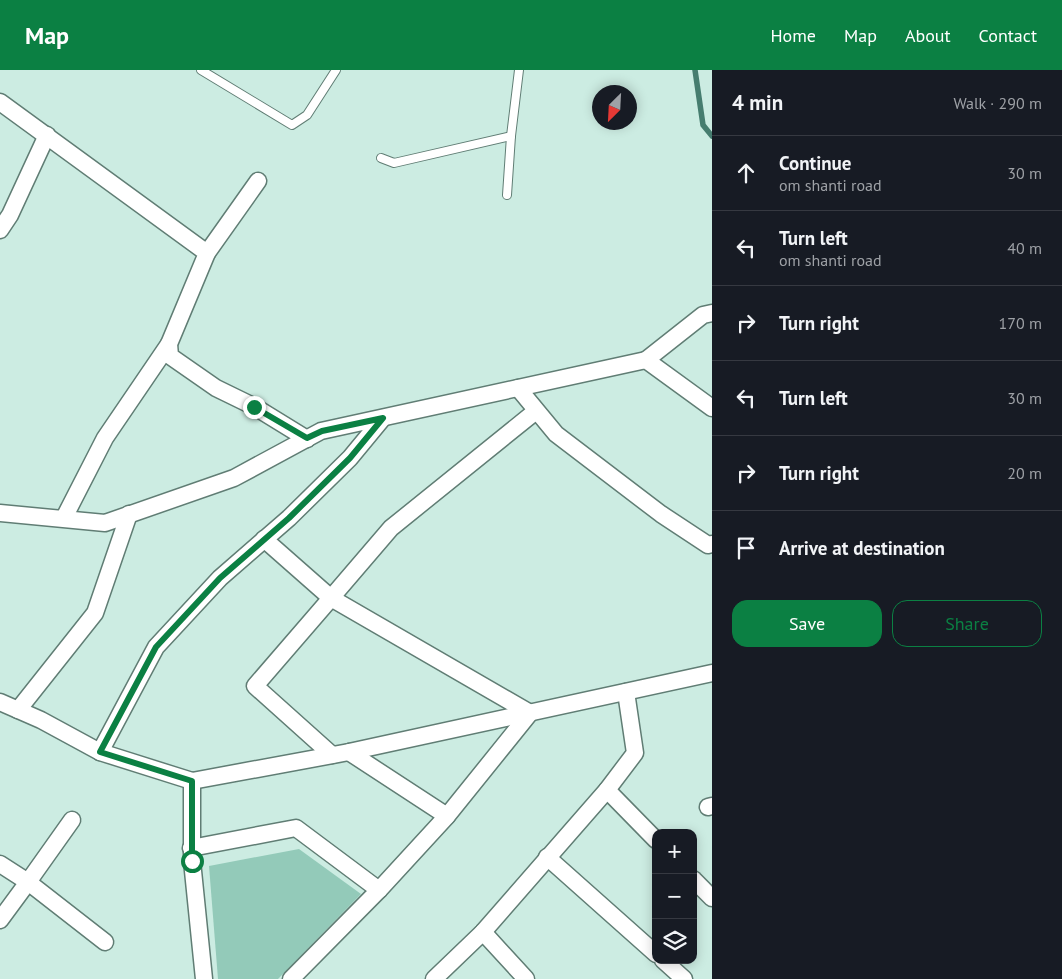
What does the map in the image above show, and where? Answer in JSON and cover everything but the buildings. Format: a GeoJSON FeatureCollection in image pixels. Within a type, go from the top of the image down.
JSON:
{"type":"FeatureCollection","features":[{"type":"Feature","properties":{"kind":"street"},"geometry":{"type":"LineString","coordinates":[[0,102],[207,253]]}},
{"type":"Feature","properties":{"kind":"street"},"geometry":{"type":"LineString","coordinates":[[0,230],[10,215],[47,135]]}},
{"type":"Feature","properties":{"kind":"street"},"geometry":{"type":"LineString","coordinates":[[64,518],[105,438],[169,344],[207,253],[258,181]]}},
{"type":"Feature","properties":{"kind":"street"},"geometry":{"type":"LineString","coordinates":[[0,512],[105,523],[234,478],[322,431],[646,360],[704,315],[712,312]]}},
{"type":"Feature","properties":{"kind":"street"},"geometry":{"type":"LineString","coordinates":[[169,344],[170,356],[216,388],[254,407],[307,438]]}},
{"type":"Feature","properties":{"kind":"street"},"geometry":{"type":"LineString","coordinates":[[646,360],[712,408]]}},
{"type":"Feature","properties":{"kind":"street"},"geometry":{"type":"LineString","coordinates":[[518,388],[556,434],[661,514],[708,545],[712,544]]}},
{"type":"Feature","properties":{"kind":"street"},"geometry":{"type":"LineString","coordinates":[[332,755],[255,686],[391,528],[536,411]]}},
{"type":"Feature","properties":{"kind":"street"},"geometry":{"type":"LineString","coordinates":[[100,752],[156,647],[220,578],[289,518],[350,458],[383,418]]}},
{"type":"Feature","properties":{"kind":"street"},"geometry":{"type":"LineString","coordinates":[[18,710],[95,613],[129,514]]}},
{"type":"Feature","properties":{"kind":"street"},"geometry":{"type":"LineString","coordinates":[[264,539],[331,598],[530,713]]}},
{"type":"Feature","properties":{"kind":"street"},"geometry":{"type":"LineString","coordinates":[[0,702],[41,720],[100,752],[192,781],[349,752],[712,673]]}},
{"type":"Feature","properties":{"kind":"street"},"geometry":{"type":"LineString","coordinates":[[434,979],[482,932],[607,790],[635,753],[626,692]]}},
{"type":"Feature","properties":{"kind":"street"},"geometry":{"type":"LineString","coordinates":[[291,979],[379,890],[447,816],[530,713]]}},
{"type":"Feature","properties":{"kind":"street"},"geometry":{"type":"LineString","coordinates":[[349,752],[447,816]]}},
{"type":"Feature","properties":{"kind":"street"},"geometry":{"type":"LineString","coordinates":[[192,781],[191,848],[204,979]]}},
{"type":"Feature","properties":{"kind":"street"},"geometry":{"type":"LineString","coordinates":[[607,790],[652,836]]}},
{"type":"Feature","properties":{"kind":"street"},"geometry":{"type":"LineString","coordinates":[[0,920],[72,820]]}},
{"type":"Feature","properties":{"kind":"street"},"geometry":{"type":"LineString","coordinates":[[191,848],[296,828],[379,890]]}},
{"type":"Feature","properties":{"kind":"street"},"geometry":{"type":"LineString","coordinates":[[547,857],[652,950]]}},
{"type":"Feature","properties":{"kind":"street"},"geometry":{"type":"LineString","coordinates":[[0,864],[28,882],[105,942]]}},
{"type":"Feature","properties":{"kind":"street"},"geometry":{"type":"LineString","coordinates":[[697,883],[712,898]]}},
{"type":"Feature","properties":{"kind":"street"},"geometry":{"type":"LineString","coordinates":[[482,932],[526,979]]}},
{"type":"Feature","properties":{"kind":"street"},"geometry":{"type":"LineString","coordinates":[[667,964],[684,979]]}},
{"type":"Feature","properties":{"kind":"lane"},"geometry":{"type":"LineString","coordinates":[[201,70],[292,125],[307,115],[336,70]]}},
{"type":"Feature","properties":{"kind":"lane"},"geometry":{"type":"LineString","coordinates":[[213,78],[218,70]]}},
{"type":"Feature","properties":{"kind":"lane"},"geometry":{"type":"LineString","coordinates":[[507,195],[511,136],[519,70]]}},
{"type":"Feature","properties":{"kind":"lane"},"geometry":{"type":"LineString","coordinates":[[380,158],[394,163],[511,136]]}},
{"type":"Feature","properties":{"kind":"green space"},"geometry":{"type":"Polygon","coordinates":[[[299,849],[361,894],[278,979],[218,979],[209,866],[299,849]]]}},
{"type":"Feature","properties":{"kind":"waterway"},"geometry":{"type":"LineString","coordinates":[[695,70],[703,125],[712,136]]}},
{"type":"Feature","properties":{"kind":"route"},"geometry":{"type":"LineString","coordinates":[[192,861],[192,781],[100,752],[156,647],[220,578],[289,518],[350,458],[383,418],[322,431],[307,438],[254,407]]}}]}
